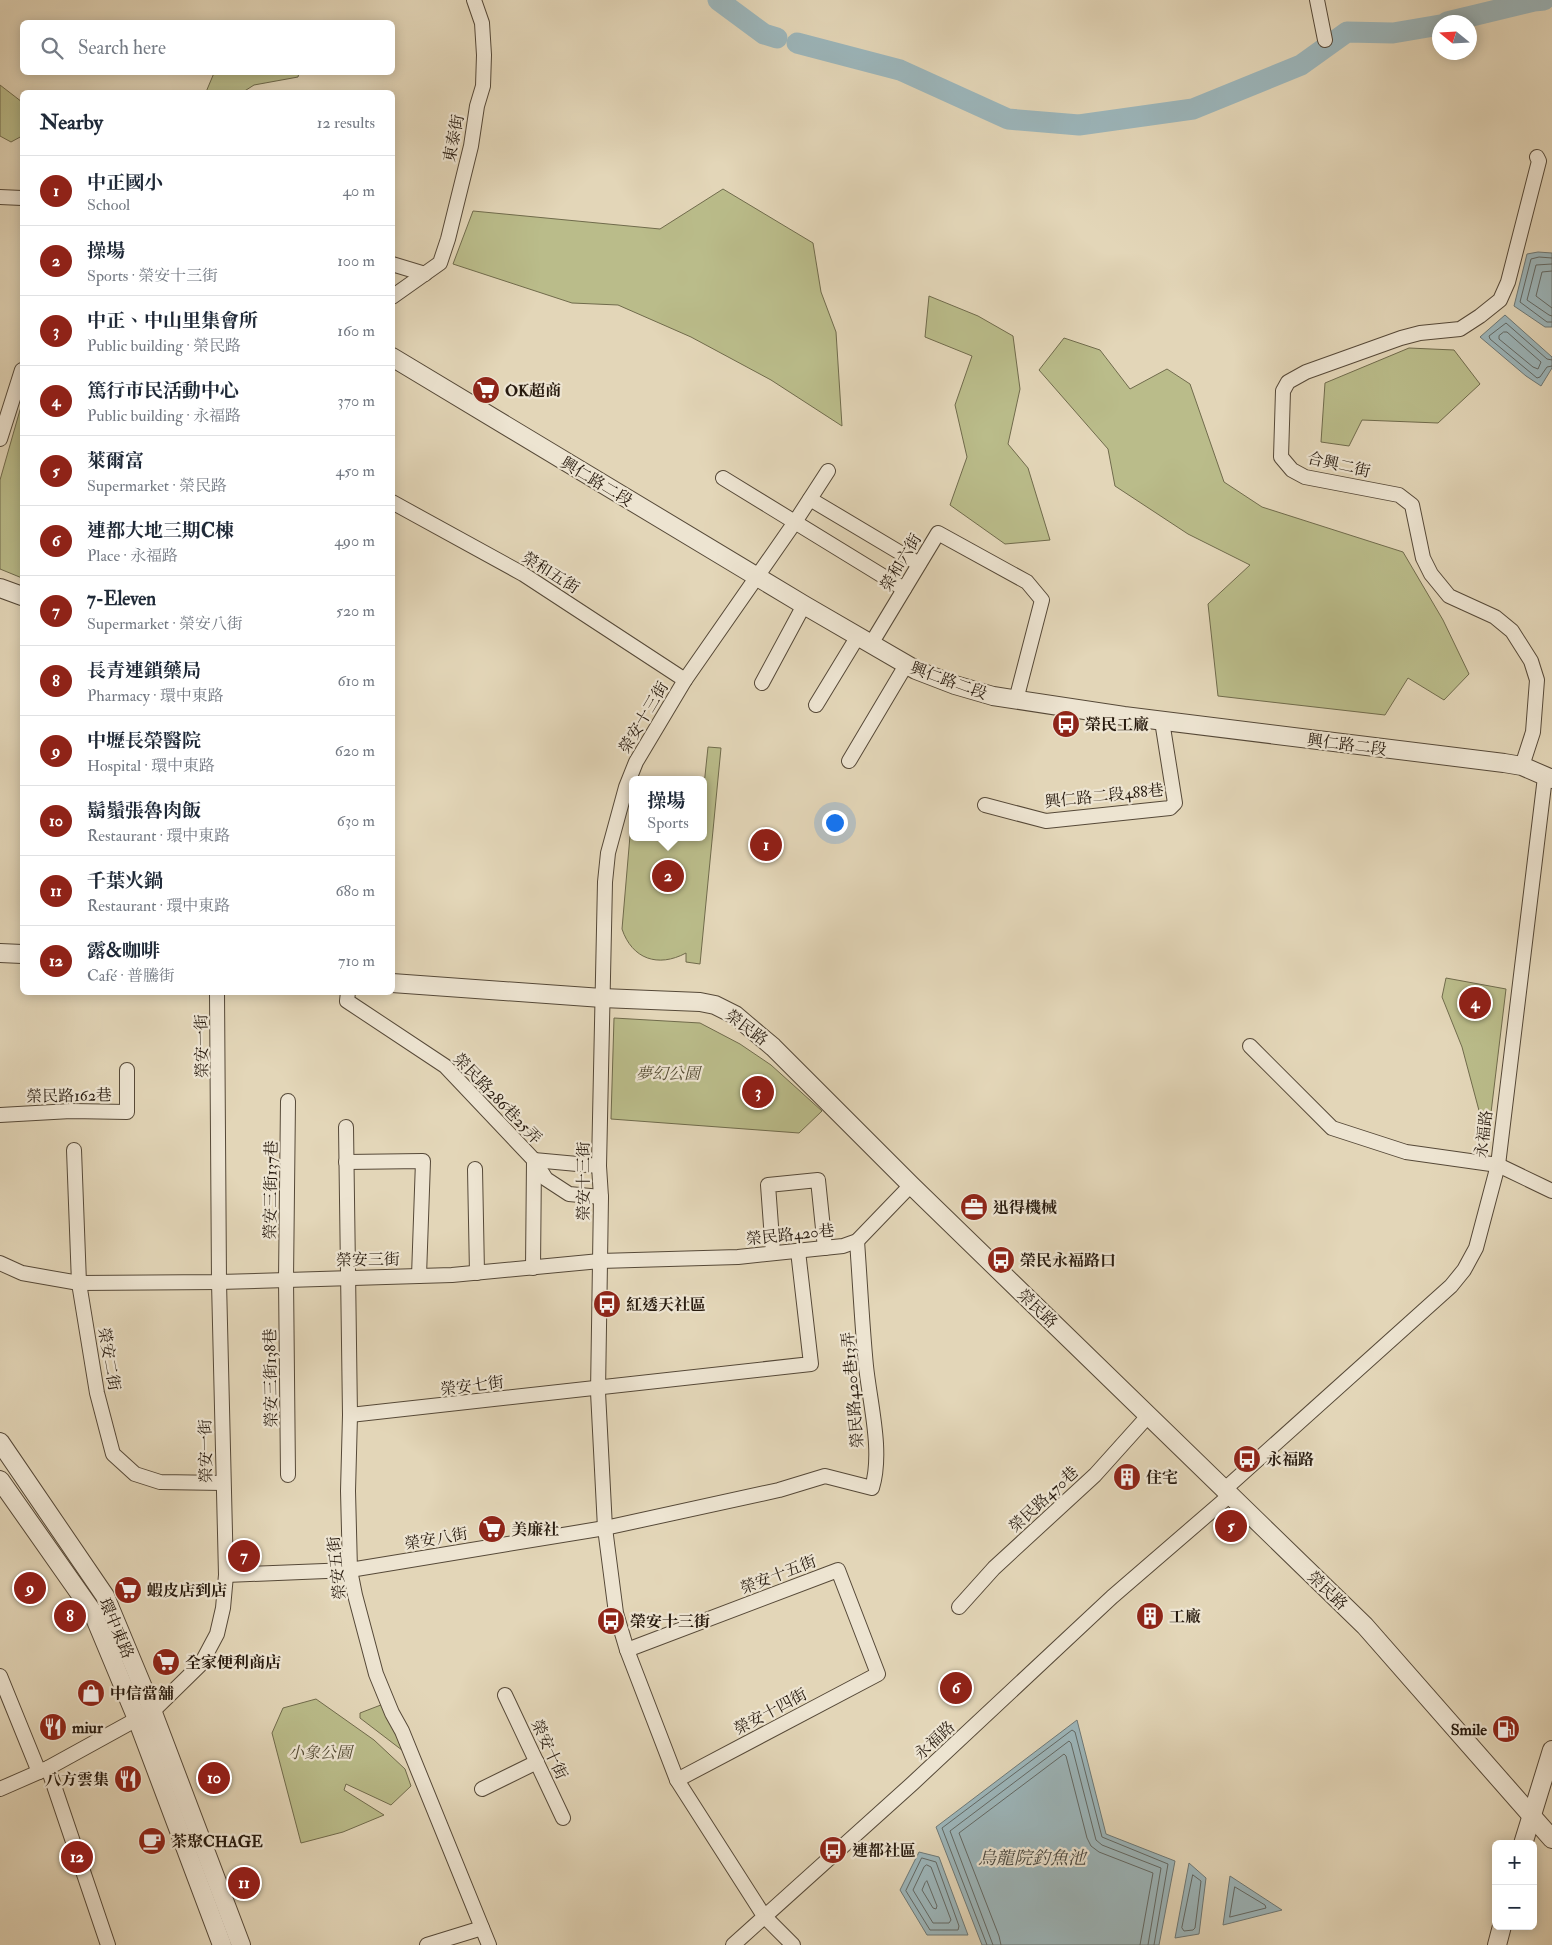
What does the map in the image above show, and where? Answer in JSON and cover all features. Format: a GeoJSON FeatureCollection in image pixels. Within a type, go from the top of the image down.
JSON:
{"type":"FeatureCollection","features":[{"type":"Feature","properties":{"kind":"street","name":"東泰街"},"geometry":{"type":"LineString","coordinates":[[395,294],[440,263],[448,239],[471,146],[477,106],[483,86],[482,23],[474,0]]}},
{"type":"Feature","properties":{"kind":"street"},"geometry":{"type":"LineString","coordinates":[[1317,0],[1325,40]]}},
{"type":"Feature","properties":{"kind":"street","name":"合興二街"},"geometry":{"type":"LineString","coordinates":[[1522,766],[1533,732],[1538,680],[1531,661],[1512,631],[1495,618],[1449,596],[1431,574],[1423,558],[1412,505],[1399,495],[1305,477],[1292,470],[1281,457],[1282,410],[1283,391],[1288,382],[1306,372],[1401,338],[1420,333],[1460,329],[1500,300],[1508,282],[1539,161],[1537,157]]}},
{"type":"Feature","properties":{"kind":"street"},"geometry":{"type":"LineString","coordinates":[[0,197],[20,198]]}},
{"type":"Feature","properties":{"kind":"street"},"geometry":{"type":"LineString","coordinates":[[395,265],[425,274]]}},
{"type":"Feature","properties":{"kind":"street","name":"興仁路二段"},"geometry":{"type":"LineString","coordinates":[[395,359],[864,640],[916,670],[955,685],[992,696],[1162,721],[1522,766],[1550,777]]}},
{"type":"Feature","properties":{"kind":"street"},"geometry":{"type":"LineString","coordinates":[[0,437],[20,376]]}},
{"type":"Feature","properties":{"kind":"street","name":"榮安十三街"},"geometry":{"type":"LineString","coordinates":[[630,776],[636,762],[685,680],[795,522],[828,471]]}},
{"type":"Feature","properties":{"kind":"street"},"geometry":{"type":"LineString","coordinates":[[723,478],[904,590]]}},
{"type":"Feature","properties":{"kind":"street"},"geometry":{"type":"LineString","coordinates":[[810,499],[919,564]]}},
{"type":"Feature","properties":{"kind":"street","name":"榮和五街"},"geometry":{"type":"LineString","coordinates":[[395,504],[524,574],[685,680]]}},
{"type":"Feature","properties":{"kind":"street","name":"榮和六街"},"geometry":{"type":"LineString","coordinates":[[816,705],[904,590],[938,533],[1027,582],[1042,600],[1016,700]]}},
{"type":"Feature","properties":{"kind":"street"},"geometry":{"type":"LineString","coordinates":[[0,588],[20,595]]}},
{"type":"Feature","properties":{"kind":"street"},"geometry":{"type":"LineString","coordinates":[[762,682],[804,605]]}},
{"type":"Feature","properties":{"kind":"street"},"geometry":{"type":"LineString","coordinates":[[849,760],[906,664]]}},
{"type":"Feature","properties":{"kind":"street","name":"興仁路二段488巷"},"geometry":{"type":"LineString","coordinates":[[985,805],[1046,821],[1170,808],[1175,803],[1162,721]]}},
{"type":"Feature","properties":{"kind":"street","name":"永福路"},"geometry":{"type":"LineString","coordinates":[[733,1945],[913,1783],[1112,1597],[1229,1496],[1224,1489],[1451,1286],[1464,1270],[1476,1248],[1498,1165],[1550,777]]}},
{"type":"Feature","properties":{"kind":"street","name":"榮安十三街"},"geometry":{"type":"LineString","coordinates":[[629,780],[608,853],[605,882],[598,1387],[604,1528],[616,1613],[627,1650],[677,1780],[764,1916],[793,1945]]}},
{"type":"Feature","properties":{"kind":"street"},"geometry":{"type":"LineString","coordinates":[[0,953],[20,954]]}},
{"type":"Feature","properties":{"kind":"street","name":"榮民路"},"geometry":{"type":"LineString","coordinates":[[395,983],[602,998],[700,1002],[715,1005],[735,1014],[773,1047],[911,1185],[1365,1626],[1552,1839]]}},
{"type":"Feature","properties":{"kind":"street","name":"榮安一街"},"geometry":{"type":"LineString","coordinates":[[0,1790],[44,1770],[144,1716],[201,1664],[217,1634],[223,1608],[226,1574],[219,1282],[217,995]]}},
{"type":"Feature","properties":{"kind":"street","name":"榮民路286巷25弄"},"geometry":{"type":"LineString","coordinates":[[348,995],[347,1001],[445,1066],[534,1160],[546,1178],[569,1194],[602,1197]]}},
{"type":"Feature","properties":{"kind":"street"},"geometry":{"type":"LineString","coordinates":[[1250,1046],[1332,1128],[1406,1152],[1498,1165],[1552,1191]]}},
{"type":"Feature","properties":{"kind":"street","name":"榮民路162巷"},"geometry":{"type":"LineString","coordinates":[[0,1115],[71,1111],[127,1112],[127,1070]]}},
{"type":"Feature","properties":{"kind":"street","name":"榮安三街137巷"},"geometry":{"type":"LineString","coordinates":[[286,1279],[288,1101]]}},
{"type":"Feature","properties":{"kind":"street","name":"榮安五街"},"geometry":{"type":"LineString","coordinates":[[346,1127],[350,1570],[376,1674],[392,1713],[402,1730],[489,1945]]}},
{"type":"Feature","properties":{"kind":"street","name":"榮安二街"},"geometry":{"type":"LineString","coordinates":[[74,1150],[79,1283],[97,1393],[113,1454],[135,1474],[160,1482],[223,1483]]}},
{"type":"Feature","properties":{"kind":"street"},"geometry":{"type":"LineString","coordinates":[[533,1268],[534,1160],[600,1166]]}},
{"type":"Feature","properties":{"kind":"street"},"geometry":{"type":"LineString","coordinates":[[346,1162],[423,1161],[419,1276]]}},
{"type":"Feature","properties":{"kind":"street"},"geometry":{"type":"LineString","coordinates":[[475,1169],[477,1273]]}},
{"type":"Feature","properties":{"kind":"street"},"geometry":{"type":"LineString","coordinates":[[773,1253],[768,1185],[818,1180],[825,1248]]}},
{"type":"Feature","properties":{"kind":"street","name":"榮民路420巷"},"geometry":{"type":"LineString","coordinates":[[738,1257],[843,1246],[857,1241],[911,1185]]}},
{"type":"Feature","properties":{"kind":"street","name":"榮民路420巷13弄"},"geometry":{"type":"LineString","coordinates":[[825,1476],[872,1488],[875,1476],[876,1447],[866,1366],[857,1241]]}},
{"type":"Feature","properties":{"kind":"street","name":"榮安七街"},"geometry":{"type":"LineString","coordinates":[[350,1415],[811,1364],[798,1251]]}},
{"type":"Feature","properties":{"kind":"street","name":"榮安三街"},"geometry":{"type":"LineString","coordinates":[[0,1263],[22,1273],[79,1283],[219,1282],[419,1276],[477,1273],[600,1261],[738,1257]]}},
{"type":"Feature","properties":{"kind":"street","name":"榮安三街138巷"},"geometry":{"type":"LineString","coordinates":[[286,1279],[288,1475]]}},
{"type":"Feature","properties":{"kind":"street","name":"榮民路470巷"},"geometry":{"type":"LineString","coordinates":[[959,1607],[994,1568],[1094,1475],[1148,1416]]}},
{"type":"Feature","properties":{"kind":"street","name":"環中東路"},"geometry":{"type":"LineString","coordinates":[[0,1442],[105,1596],[222,1945]]}},
{"type":"Feature","properties":{"kind":"street","name":"榮安八街"},"geometry":{"type":"LineString","coordinates":[[226,1574],[350,1570],[604,1528],[780,1490],[825,1476]]}},
{"type":"Feature","properties":{"kind":"street","name":"環中東路"},"geometry":{"type":"LineString","coordinates":[[0,1480],[92,1611],[144,1716],[241,1945]]}},
{"type":"Feature","properties":{"kind":"street","name":"榮安十五街"},"geometry":{"type":"LineString","coordinates":[[627,1650],[838,1570],[878,1674]]}},
{"type":"Feature","properties":{"kind":"street","name":"榮安十四街"},"geometry":{"type":"LineString","coordinates":[[677,1780],[878,1674]]}},
{"type":"Feature","properties":{"kind":"street"},"geometry":{"type":"LineString","coordinates":[[0,1676],[44,1770],[108,1945]]}},
{"type":"Feature","properties":{"kind":"street","name":"榮安十街"},"geometry":{"type":"LineString","coordinates":[[505,1695],[563,1818]]}},
{"type":"Feature","properties":{"kind":"street"},"geometry":{"type":"LineString","coordinates":[[1524,1840],[1552,1750]]}},
{"type":"Feature","properties":{"kind":"street"},"geometry":{"type":"LineString","coordinates":[[482,1789],[537,1762]]}},
{"type":"Feature","properties":{"kind":"street"},"geometry":{"type":"LineString","coordinates":[[427,1945],[482,1928]]}},
{"type":"Feature","properties":{"kind":"street"},"geometry":{"type":"LineString","coordinates":[[1497,1945],[1501,1930]]}},
{"type":"Feature","properties":{"kind":"green space"},"geometry":{"type":"Polygon","coordinates":[[[213,75],[298,75],[298,77],[254,85],[246,90],[207,90],[213,75]]]}},
{"type":"Feature","properties":{"kind":"green space"},"geometry":{"type":"Polygon","coordinates":[[[0,85],[20,100],[20,137],[11,142],[0,136],[0,85]]]}},
{"type":"Feature","properties":{"kind":"green space"},"geometry":{"type":"Polygon","coordinates":[[[723,189],[813,243],[821,292],[836,332],[842,426],[771,380],[691,337],[618,305],[572,303],[453,264],[473,211],[660,229],[723,189]]]}},
{"type":"Feature","properties":{"kind":"green space"},"geometry":{"type":"Polygon","coordinates":[[[929,296],[978,316],[1013,336],[1020,389],[1008,444],[1028,468],[1050,540],[1005,544],[950,505],[967,457],[955,405],[972,356],[925,337],[929,296]]]}},
{"type":"Feature","properties":{"kind":"green space"},"geometry":{"type":"Polygon","coordinates":[[[1064,338],[1100,350],[1130,389],[1167,369],[1190,384],[1224,482],[1262,507],[1403,552],[1443,620],[1469,674],[1444,700],[1408,678],[1385,715],[1218,696],[1208,604],[1250,565],[1188,534],[1115,486],[1108,449],[1039,370],[1064,338]]]}},
{"type":"Feature","properties":{"kind":"green space"},"geometry":{"type":"Polygon","coordinates":[[[1409,348],[1454,350],[1480,384],[1438,423],[1362,420],[1349,446],[1321,442],[1325,383],[1409,348]]]}},
{"type":"Feature","properties":{"kind":"green space"},"geometry":{"type":"Polygon","coordinates":[[[20,410],[20,577],[0,569],[0,480],[20,410]]]}},
{"type":"Feature","properties":{"kind":"green space"},"geometry":{"type":"Polygon","coordinates":[[[708,747],[721,748],[700,964],[686,962],[686,953],[666,960],[647,958],[632,948],[622,929],[630,841],[707,841],[707,776],[705,776],[708,747]]]}},
{"type":"Feature","properties":{"kind":"green space"},"geometry":{"type":"Polygon","coordinates":[[[1446,978],[1506,989],[1490,1121],[1481,1118],[1462,1047],[1442,997],[1446,978]]]}},
{"type":"Feature","properties":{"kind":"green space","name":"夢幻公園"},"geometry":{"type":"Polygon","coordinates":[[[614,1018],[700,1023],[740,1044],[771,1065],[822,1111],[799,1133],[611,1119],[614,1018]]]}},
{"type":"Feature","properties":{"kind":"green space","name":"小象公園"},"geometry":{"type":"Polygon","coordinates":[[[316,1699],[374,1740],[405,1769],[411,1786],[391,1805],[346,1784],[344,1790],[384,1815],[343,1832],[301,1843],[272,1733],[283,1708],[316,1699]]]}},
{"type":"Feature","properties":{"kind":"green space"},"geometry":{"type":"Polygon","coordinates":[[[386,1703],[411,1757],[360,1718],[360,1713],[386,1703]]]}},
{"type":"Feature","properties":{"kind":"water"},"geometry":{"type":"Polygon","coordinates":[[[1538,252],[1552,253],[1552,327],[1545,327],[1514,306],[1527,254],[1538,252]]]}},
{"type":"Feature","properties":{"kind":"water"},"geometry":{"type":"Polygon","coordinates":[[[1505,315],[1552,357],[1552,368],[1541,386],[1526,376],[1480,337],[1505,315]]]}},
{"type":"Feature","properties":{"kind":"water","name":"烏龍院釣魚池"},"geometry":{"type":"Polygon","coordinates":[[[1077,1720],[1106,1834],[1175,1861],[1159,1945],[982,1945],[936,1827],[1077,1720]]]}},
{"type":"Feature","properties":{"kind":"water"},"geometry":{"type":"Polygon","coordinates":[[[919,1852],[939,1857],[968,1935],[927,1935],[900,1890],[919,1852]]]}},
{"type":"Feature","properties":{"kind":"water"},"geometry":{"type":"Polygon","coordinates":[[[1189,1863],[1206,1878],[1199,1934],[1175,1938],[1189,1863]]]}},
{"type":"Feature","properties":{"kind":"water"},"geometry":{"type":"Polygon","coordinates":[[[1230,1876],[1282,1910],[1223,1925],[1230,1876]]]}},
{"type":"Feature","properties":{"kind":"waterway"},"geometry":{"type":"LineString","coordinates":[[718,0],[764,34],[777,38]]}},
{"type":"Feature","properties":{"kind":"waterway"},"geometry":{"type":"LineString","coordinates":[[1476,15],[1544,0]]}},
{"type":"Feature","properties":{"kind":"waterway"},"geometry":{"type":"LineString","coordinates":[[797,43],[900,70],[1008,119],[1079,125],[1193,109],[1301,65],[1347,32],[1393,33],[1432,26]]}},
{"type":"Feature","properties":{"kind":"place","name":"OK超商"},"geometry":{"type":"Point","coordinates":[486,390]}},
{"type":"Feature","properties":{"kind":"place","name":"榮民工廠"},"geometry":{"type":"Point","coordinates":[1066,724]}},
{"type":"Feature","properties":{"kind":"place","name":"中正國小"},"geometry":{"type":"Point","coordinates":[766,845]}},
{"type":"Feature","properties":{"kind":"place","name":"操場"},"geometry":{"type":"Point","coordinates":[668,876]}},
{"type":"Feature","properties":{"kind":"place","name":"篤行市民活動中心"},"geometry":{"type":"Point","coordinates":[1475,1003]}},
{"type":"Feature","properties":{"kind":"place","name":"中正、中山里集會所"},"geometry":{"type":"Point","coordinates":[758,1092]}},
{"type":"Feature","properties":{"kind":"place","name":"迅得機械"},"geometry":{"type":"Point","coordinates":[974,1207]}},
{"type":"Feature","properties":{"kind":"place","name":"榮民永褔路口"},"geometry":{"type":"Point","coordinates":[1001,1260]}},
{"type":"Feature","properties":{"kind":"place","name":"紅透天社區"},"geometry":{"type":"Point","coordinates":[607,1304]}},
{"type":"Feature","properties":{"kind":"place","name":"永福路"},"geometry":{"type":"Point","coordinates":[1247,1459]}},
{"type":"Feature","properties":{"kind":"place","name":"住宅"},"geometry":{"type":"Point","coordinates":[1127,1477]}},
{"type":"Feature","properties":{"kind":"place","name":"萊爾富"},"geometry":{"type":"Point","coordinates":[1231,1526]}},
{"type":"Feature","properties":{"kind":"place","name":"美廉社"},"geometry":{"type":"Point","coordinates":[492,1529]}},
{"type":"Feature","properties":{"kind":"place","name":"7-Eleven"},"geometry":{"type":"Point","coordinates":[244,1556]}},
{"type":"Feature","properties":{"kind":"place","name":"中壢長榮醫院"},"geometry":{"type":"Point","coordinates":[30,1588]}},
{"type":"Feature","properties":{"kind":"place","name":"蝦皮店到店"},"geometry":{"type":"Point","coordinates":[128,1590]}},
{"type":"Feature","properties":{"kind":"place","name":"長青連鎖藥局"},"geometry":{"type":"Point","coordinates":[70,1616]}},
{"type":"Feature","properties":{"kind":"place","name":"工廠"},"geometry":{"type":"Point","coordinates":[1150,1616]}},
{"type":"Feature","properties":{"kind":"place","name":"榮安十三街"},"geometry":{"type":"Point","coordinates":[611,1621]}},
{"type":"Feature","properties":{"kind":"place","name":"全家便利商店"},"geometry":{"type":"Point","coordinates":[166,1662]}},
{"type":"Feature","properties":{"kind":"place","name":"連都大地三期C棟"},"geometry":{"type":"Point","coordinates":[956,1688]}},
{"type":"Feature","properties":{"kind":"place","name":"中信當舖"},"geometry":{"type":"Point","coordinates":[91,1693]}},
{"type":"Feature","properties":{"kind":"place","name":"miur"},"geometry":{"type":"Point","coordinates":[53,1727]}},
{"type":"Feature","properties":{"kind":"place","name":"Smile"},"geometry":{"type":"Point","coordinates":[1506,1729]}},
{"type":"Feature","properties":{"kind":"place","name":"鬍鬚張魯肉飯"},"geometry":{"type":"Point","coordinates":[214,1778]}},
{"type":"Feature","properties":{"kind":"place","name":"八方雲集"},"geometry":{"type":"Point","coordinates":[128,1779]}},
{"type":"Feature","properties":{"kind":"place","name":"茶聚CHAGE"},"geometry":{"type":"Point","coordinates":[152,1841]}},
{"type":"Feature","properties":{"kind":"place","name":"連都社區"},"geometry":{"type":"Point","coordinates":[833,1850]}},
{"type":"Feature","properties":{"kind":"place","name":"露&咖啡"},"geometry":{"type":"Point","coordinates":[77,1857]}},
{"type":"Feature","properties":{"kind":"place","name":"千葉火鍋"},"geometry":{"type":"Point","coordinates":[244,1883]}}]}
